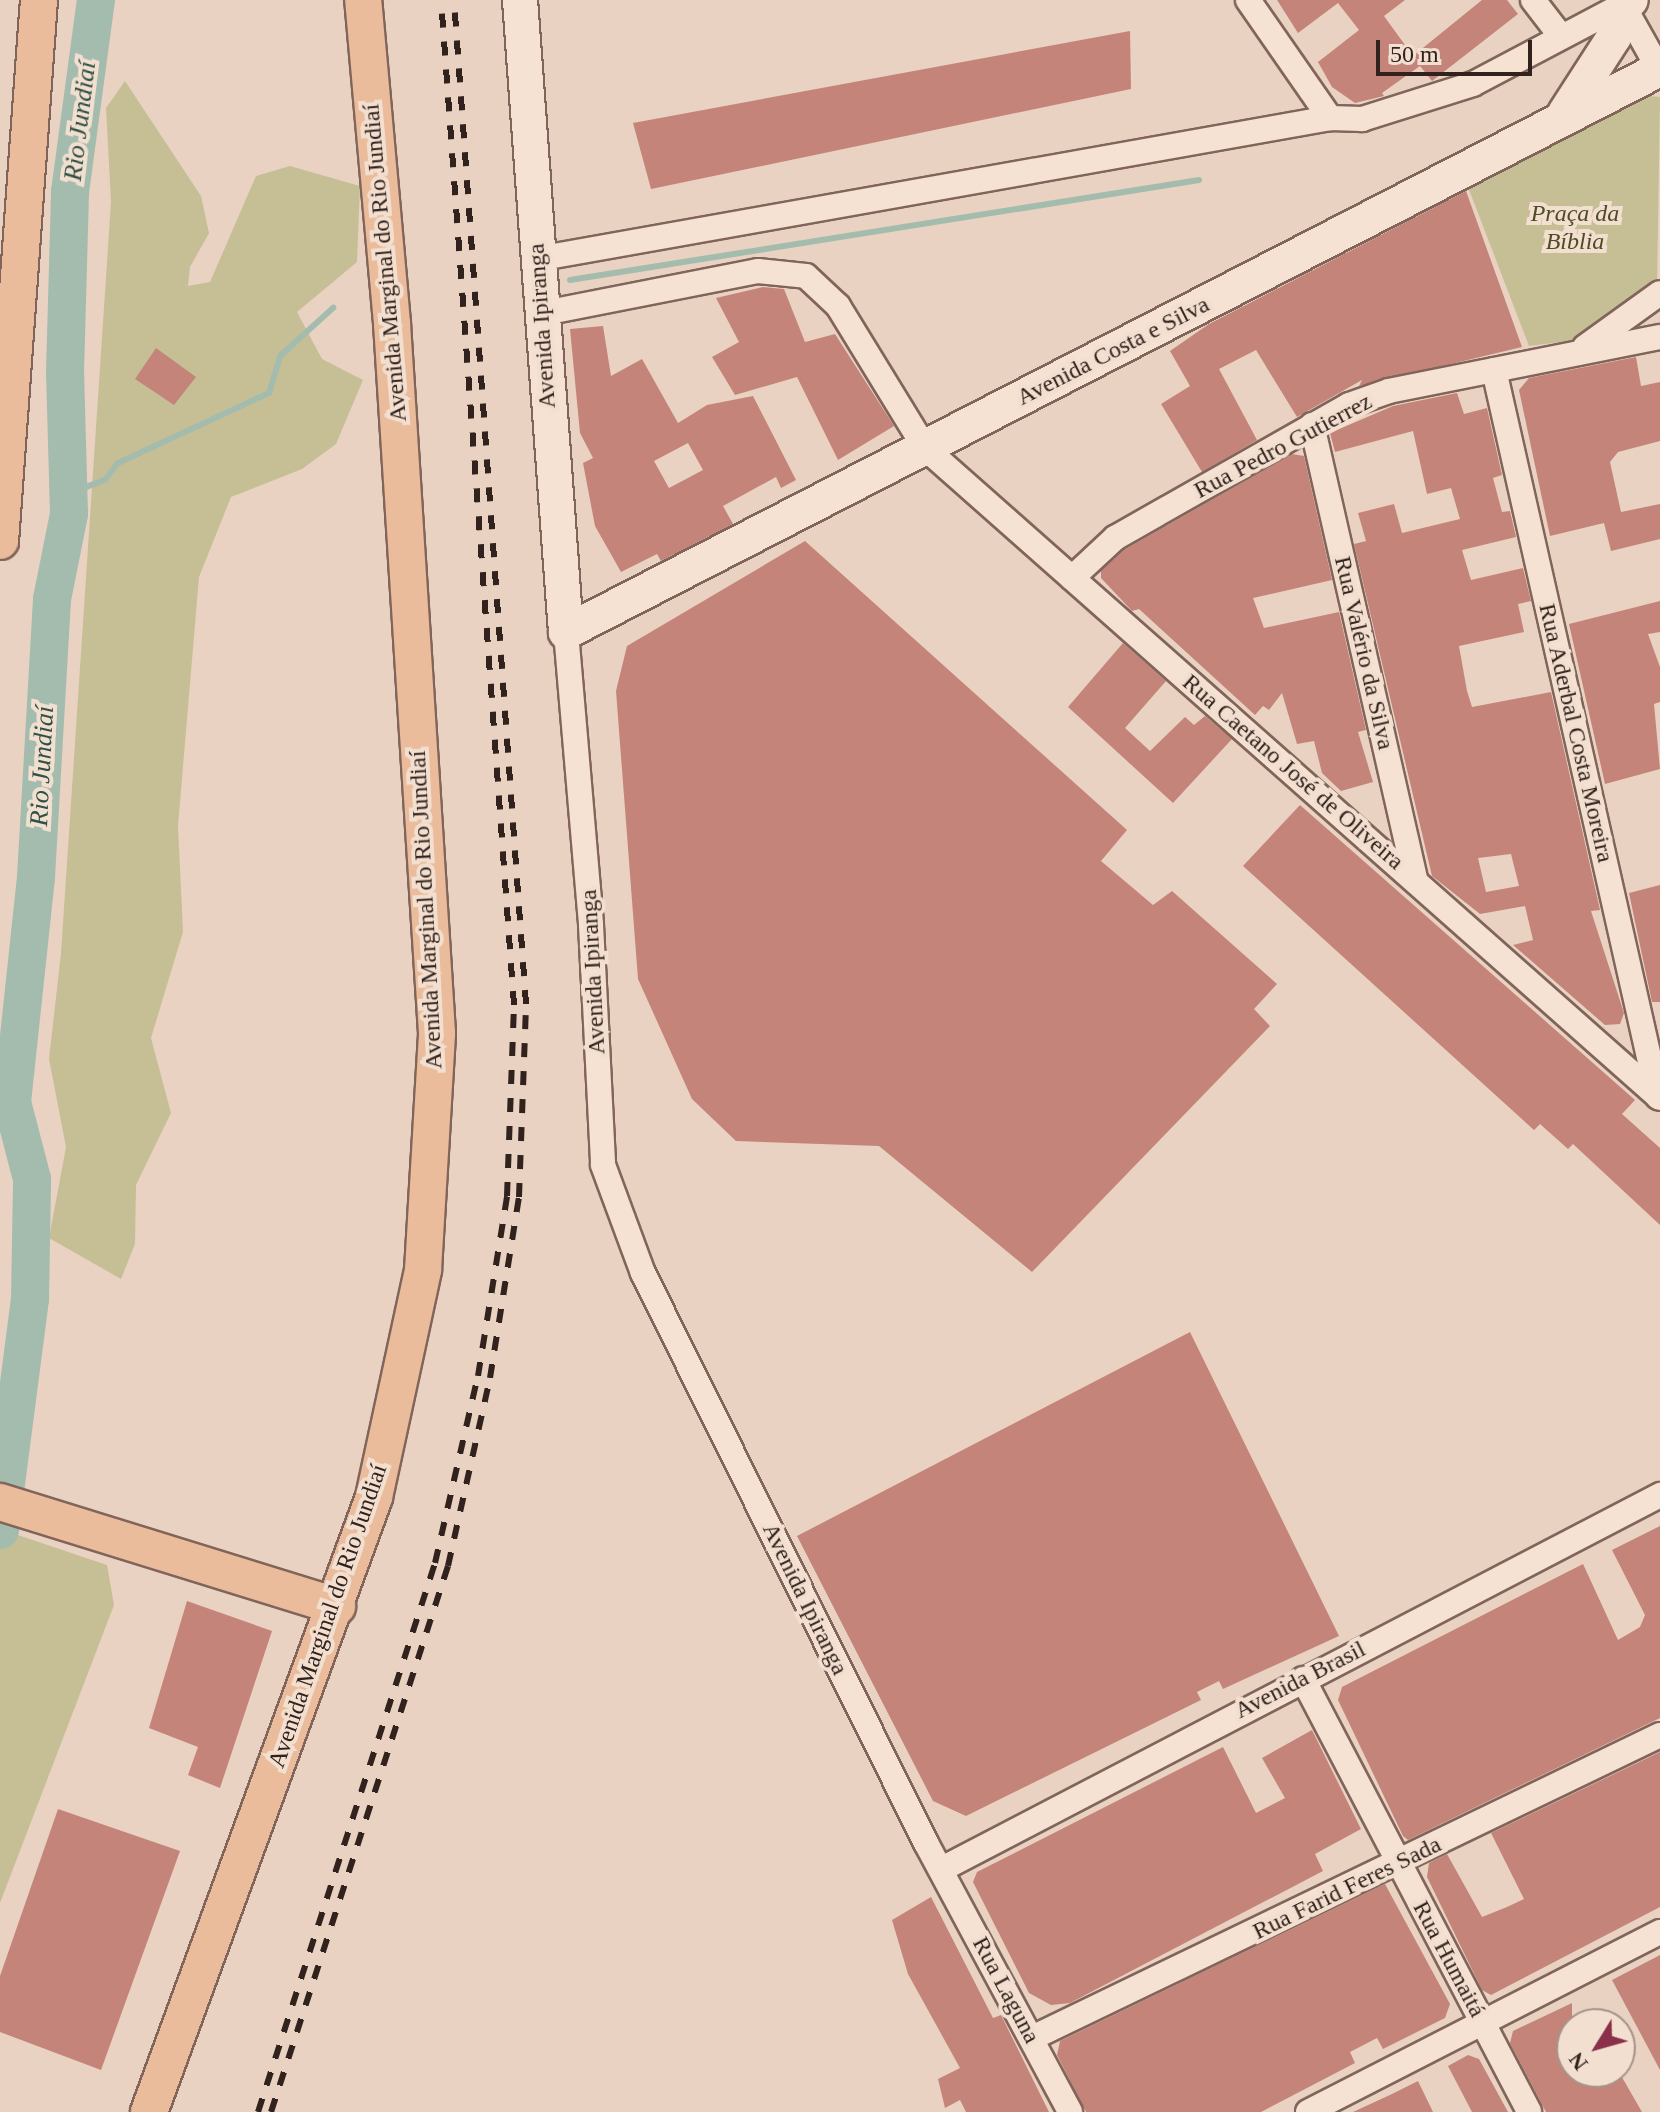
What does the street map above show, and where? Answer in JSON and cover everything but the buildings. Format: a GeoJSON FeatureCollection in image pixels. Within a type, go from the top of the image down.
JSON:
{"type":"FeatureCollection","features":[{"type":"Feature","properties":{"kind":"main road"},"geometry":{"type":"LineString","coordinates":[[0,541],[39,0]]}},
{"type":"Feature","properties":{"kind":"main road","name":"Avenida Marginal do Rio Jundiaí"},"geometry":{"type":"LineString","coordinates":[[149,2112],[337,1606],[374,1497],[423,1270],[437,1033],[392,323],[363,0]]}},
{"type":"Feature","properties":{"kind":"main road","name":"Avenida Ipiranga"},"geometry":{"type":"LineString","coordinates":[[520,0],[539,309],[566,632]]}},
{"type":"Feature","properties":{"kind":"main road"},"geometry":{"type":"LineString","coordinates":[[1560,120],[1614,37],[1627,2]]}},
{"type":"Feature","properties":{"kind":"main road","name":"Avenida Costa e Silva"},"geometry":{"type":"LineString","coordinates":[[566,632],[1660,70]]}},
{"type":"Feature","properties":{"kind":"main road"},"geometry":{"type":"LineString","coordinates":[[17,1506],[337,1606]]}},
{"type":"Feature","properties":{"kind":"street"},"geometry":{"type":"LineString","coordinates":[[1248,0],[1330,118]]}},
{"type":"Feature","properties":{"kind":"street"},"geometry":{"type":"LineString","coordinates":[[1533,0],[1560,35]]}},
{"type":"Feature","properties":{"kind":"street"},"geometry":{"type":"LineString","coordinates":[[538,264],[1330,118],[1362,119],[1413,106],[1473,84],[1627,2],[1660,70]]}},
{"type":"Feature","properties":{"kind":"street","name":"Rua Caetano José de Oliveira"},"geometry":{"type":"LineString","coordinates":[[539,309],[758,271],[806,276],[838,306],[925,448],[1659,1098]]}},
{"type":"Feature","properties":{"kind":"street"},"geometry":{"type":"LineString","coordinates":[[1576,354],[1660,293]]}},
{"type":"Feature","properties":{"kind":"street","name":"Rua Pedro Gutierrez"},"geometry":{"type":"LineString","coordinates":[[1072,578],[1115,538],[1312,425],[1389,391],[1660,337]]}},
{"type":"Feature","properties":{"kind":"street","name":"Rua Aderbal Costa Moreira"},"geometry":{"type":"LineString","coordinates":[[1494,370],[1659,1098]]}},
{"type":"Feature","properties":{"kind":"street","name":"Rua Valério da Silva"},"geometry":{"type":"LineString","coordinates":[[1312,425],[1416,881]]}},
{"type":"Feature","properties":{"kind":"street","name":"Avenida Ipiranga"},"geometry":{"type":"LineString","coordinates":[[566,632],[591,925],[603,1165],[643,1273],[942,1869]]}},
{"type":"Feature","properties":{"kind":"street","name":"Avenida Brasil"},"geometry":{"type":"LineString","coordinates":[[942,1869],[1660,1495]]}},
{"type":"Feature","properties":{"kind":"street","name":"Rua Humaitá"},"geometry":{"type":"LineString","coordinates":[[1303,1679],[1529,2112]]}},
{"type":"Feature","properties":{"kind":"street","name":"Rua Farid Feres Sada"},"geometry":{"type":"LineString","coordinates":[[1032,2038],[1660,1735]]}},
{"type":"Feature","properties":{"kind":"street","name":"Rua Laguna"},"geometry":{"type":"LineString","coordinates":[[942,1869],[1070,2112]]}},
{"type":"Feature","properties":{"kind":"street"},"geometry":{"type":"LineString","coordinates":[[1308,2112],[1660,1932]]}},
{"type":"Feature","properties":{"kind":"green space"},"geometry":{"type":"Polygon","coordinates":[[[125,81],[201,196],[209,233],[190,267],[188,286],[210,282],[256,176],[290,166],[360,186],[357,262],[297,312],[322,359],[363,380],[336,444],[302,469],[231,497],[199,577],[178,826],[183,932],[151,1038],[171,1113],[136,1185],[135,1244],[121,1279],[49,1238],[66,1147],[49,1059],[61,953],[111,202],[106,108],[125,81]]]}},
{"type":"Feature","properties":{"kind":"green space","name":"Praça da Bíblia"},"geometry":{"type":"Polygon","coordinates":[[[1650,96],[1660,97],[1657,289],[1584,339],[1529,346],[1468,187],[1575,124],[1650,96]]]}},
{"type":"Feature","properties":{"kind":"green space"},"geometry":{"type":"Polygon","coordinates":[[[0,1529],[107,1565],[114,1605],[0,1903],[0,1529]]]}},
{"type":"Feature","properties":{"kind":"waterway","name":"Rio Jundiaí"},"geometry":{"type":"LineString","coordinates":[[0,1530],[30,1299],[32,1179],[12,1102],[36,877],[52,599],[69,514],[65,373],[70,192],[96,0]]}},
{"type":"Feature","properties":{"kind":"waterway"},"geometry":{"type":"LineString","coordinates":[[570,280],[1199,180]]}},
{"type":"Feature","properties":{"kind":"waterway"},"geometry":{"type":"LineString","coordinates":[[68,494],[105,480],[118,463],[269,393],[280,356],[333,308]]}},
{"type":"Feature","properties":{"kind":"railway"},"geometry":{"type":"LineString","coordinates":[[258,2112],[435,1563],[478,1376],[507,1196],[514,1005],[441,0]]}},
{"type":"Feature","properties":{"kind":"railway"},"geometry":{"type":"LineString","coordinates":[[271,2112],[448,1566],[490,1378],[519,1197],[526,1004],[454,0]]}}]}
